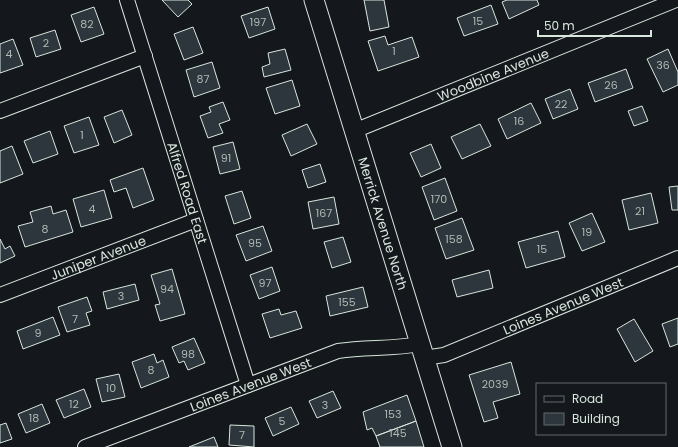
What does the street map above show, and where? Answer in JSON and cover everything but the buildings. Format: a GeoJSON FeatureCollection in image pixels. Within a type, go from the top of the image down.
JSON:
{"type":"FeatureCollection","features":[{"type":"Feature","properties":{"kind":"main road","name":"Merrick Avenue North"},"geometry":{"type":"LineString","coordinates":[[314,0],[452,447]]}},
{"type":"Feature","properties":{"kind":"street","name":"Alfred Road East"},"geometry":{"type":"LineString","coordinates":[[127,0],[248,385]]}},
{"type":"Feature","properties":{"kind":"street","name":"Woodbine Avenue"},"geometry":{"type":"LineString","coordinates":[[354,131],[676,0]]}},
{"type":"Feature","properties":{"kind":"street"},"geometry":{"type":"LineString","coordinates":[[0,111],[145,56]]}},
{"type":"Feature","properties":{"kind":"street","name":"Juniper Avenue"},"geometry":{"type":"LineString","coordinates":[[0,295],[196,220]]}},
{"type":"Feature","properties":{"kind":"street","name":"Loines Avenue West"},"geometry":{"type":"LineString","coordinates":[[85,447],[338,351],[397,348],[444,355],[678,258]]}}]}
